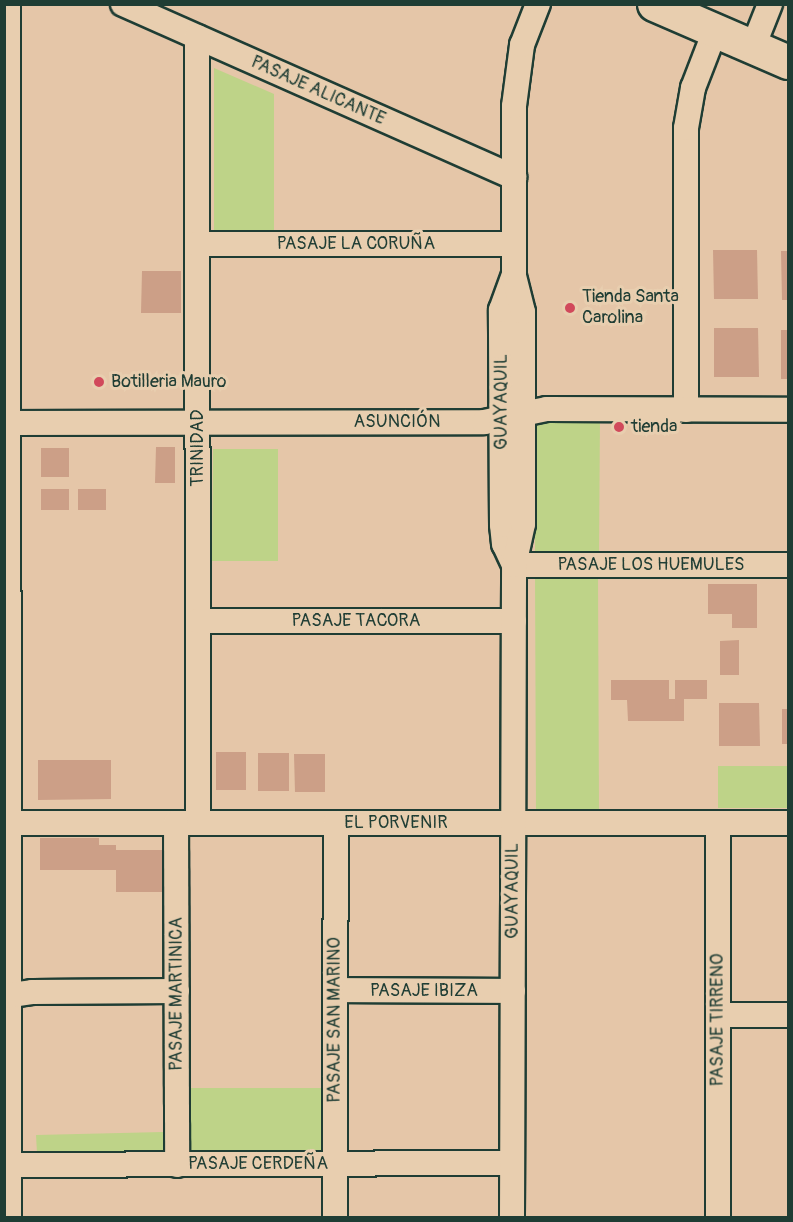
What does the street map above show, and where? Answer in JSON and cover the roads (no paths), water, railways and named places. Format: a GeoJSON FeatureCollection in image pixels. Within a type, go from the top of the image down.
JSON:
{"type":"FeatureCollection","features":[{"type":"Feature","properties":{"kind":"street"},"geometry":{"type":"LineString","coordinates":[[8,4],[6,823],[9,1218]]}},
{"type":"Feature","properties":{"kind":"street","name":"PASAJE ALICANTE"},"geometry":{"type":"LineString","coordinates":[[123,4],[514,177]]}},
{"type":"Feature","properties":{"kind":"street","name":"GUAYAQUIL"},"geometry":{"type":"LineString","coordinates":[[512,1218],[514,565],[523,533],[501,310],[514,275],[514,177],[518,64],[538,4]]}},
{"type":"Feature","properties":{"kind":"street"},"geometry":{"type":"LineString","coordinates":[[654,4],[789,62]]}},
{"type":"Feature","properties":{"kind":"street"},"geometry":{"type":"LineString","coordinates":[[753,47],[770,4]]}},
{"type":"Feature","properties":{"kind":"street"},"geometry":{"type":"LineString","coordinates":[[686,410],[686,128],[693,88],[715,31]]}},
{"type":"Feature","properties":{"kind":"street","name":"TRINIDAD"},"geometry":{"type":"LineString","coordinates":[[187,823],[198,621],[197,37]]}},
{"type":"Feature","properties":{"kind":"street","name":"PASAJE LA CORUÑA"},"geometry":{"type":"LineString","coordinates":[[197,244],[514,244]]}},
{"type":"Feature","properties":{"kind":"street","name":"ASUNCIÓN"},"geometry":{"type":"LineString","coordinates":[[6,423],[484,422],[547,409],[789,410]]}},
{"type":"Feature","properties":{"kind":"street","name":"PASAJE LOS HUEMULES"},"geometry":{"type":"LineString","coordinates":[[514,565],[789,566]]}},
{"type":"Feature","properties":{"kind":"street","name":"PASAJE TACORA"},"geometry":{"type":"LineString","coordinates":[[198,621],[514,621]]}},
{"type":"Feature","properties":{"kind":"street","name":"EL PORVENIR"},"geometry":{"type":"LineString","coordinates":[[6,823],[789,823]]}},
{"type":"Feature","properties":{"kind":"street","name":"PASAJE MARTINICA"},"geometry":{"type":"LineString","coordinates":[[177,1165],[177,991],[187,823]]}},
{"type":"Feature","properties":{"kind":"street","name":"PASAJE SAN MARINO"},"geometry":{"type":"LineString","coordinates":[[335,1218],[336,823]]}},
{"type":"Feature","properties":{"kind":"street","name":"PASAJE TIRRENO"},"geometry":{"type":"LineString","coordinates":[[718,823],[718,1218]]}},
{"type":"Feature","properties":{"kind":"street","name":"PASAJE IBIZA"},"geometry":{"type":"LineString","coordinates":[[335,990],[513,991]]}},
{"type":"Feature","properties":{"kind":"street"},"geometry":{"type":"LineString","coordinates":[[7,996],[32,992],[177,991]]}},
{"type":"Feature","properties":{"kind":"street"},"geometry":{"type":"LineString","coordinates":[[718,1015],[789,1015]]}},
{"type":"Feature","properties":{"kind":"street","name":"PASAJE CERDEÑA"},"geometry":{"type":"LineString","coordinates":[[7,1165],[512,1163]]}},
{"type":"Feature","properties":{"kind":"place","name":"Tienda Santa Carolina"},"geometry":{"type":"Point","coordinates":[570,308]}},
{"type":"Feature","properties":{"kind":"place","name":"Botilleria Mauro"},"geometry":{"type":"Point","coordinates":[99,382]}},
{"type":"Feature","properties":{"kind":"place","name":"tienda"},"geometry":{"type":"Point","coordinates":[619,427]}}]}
